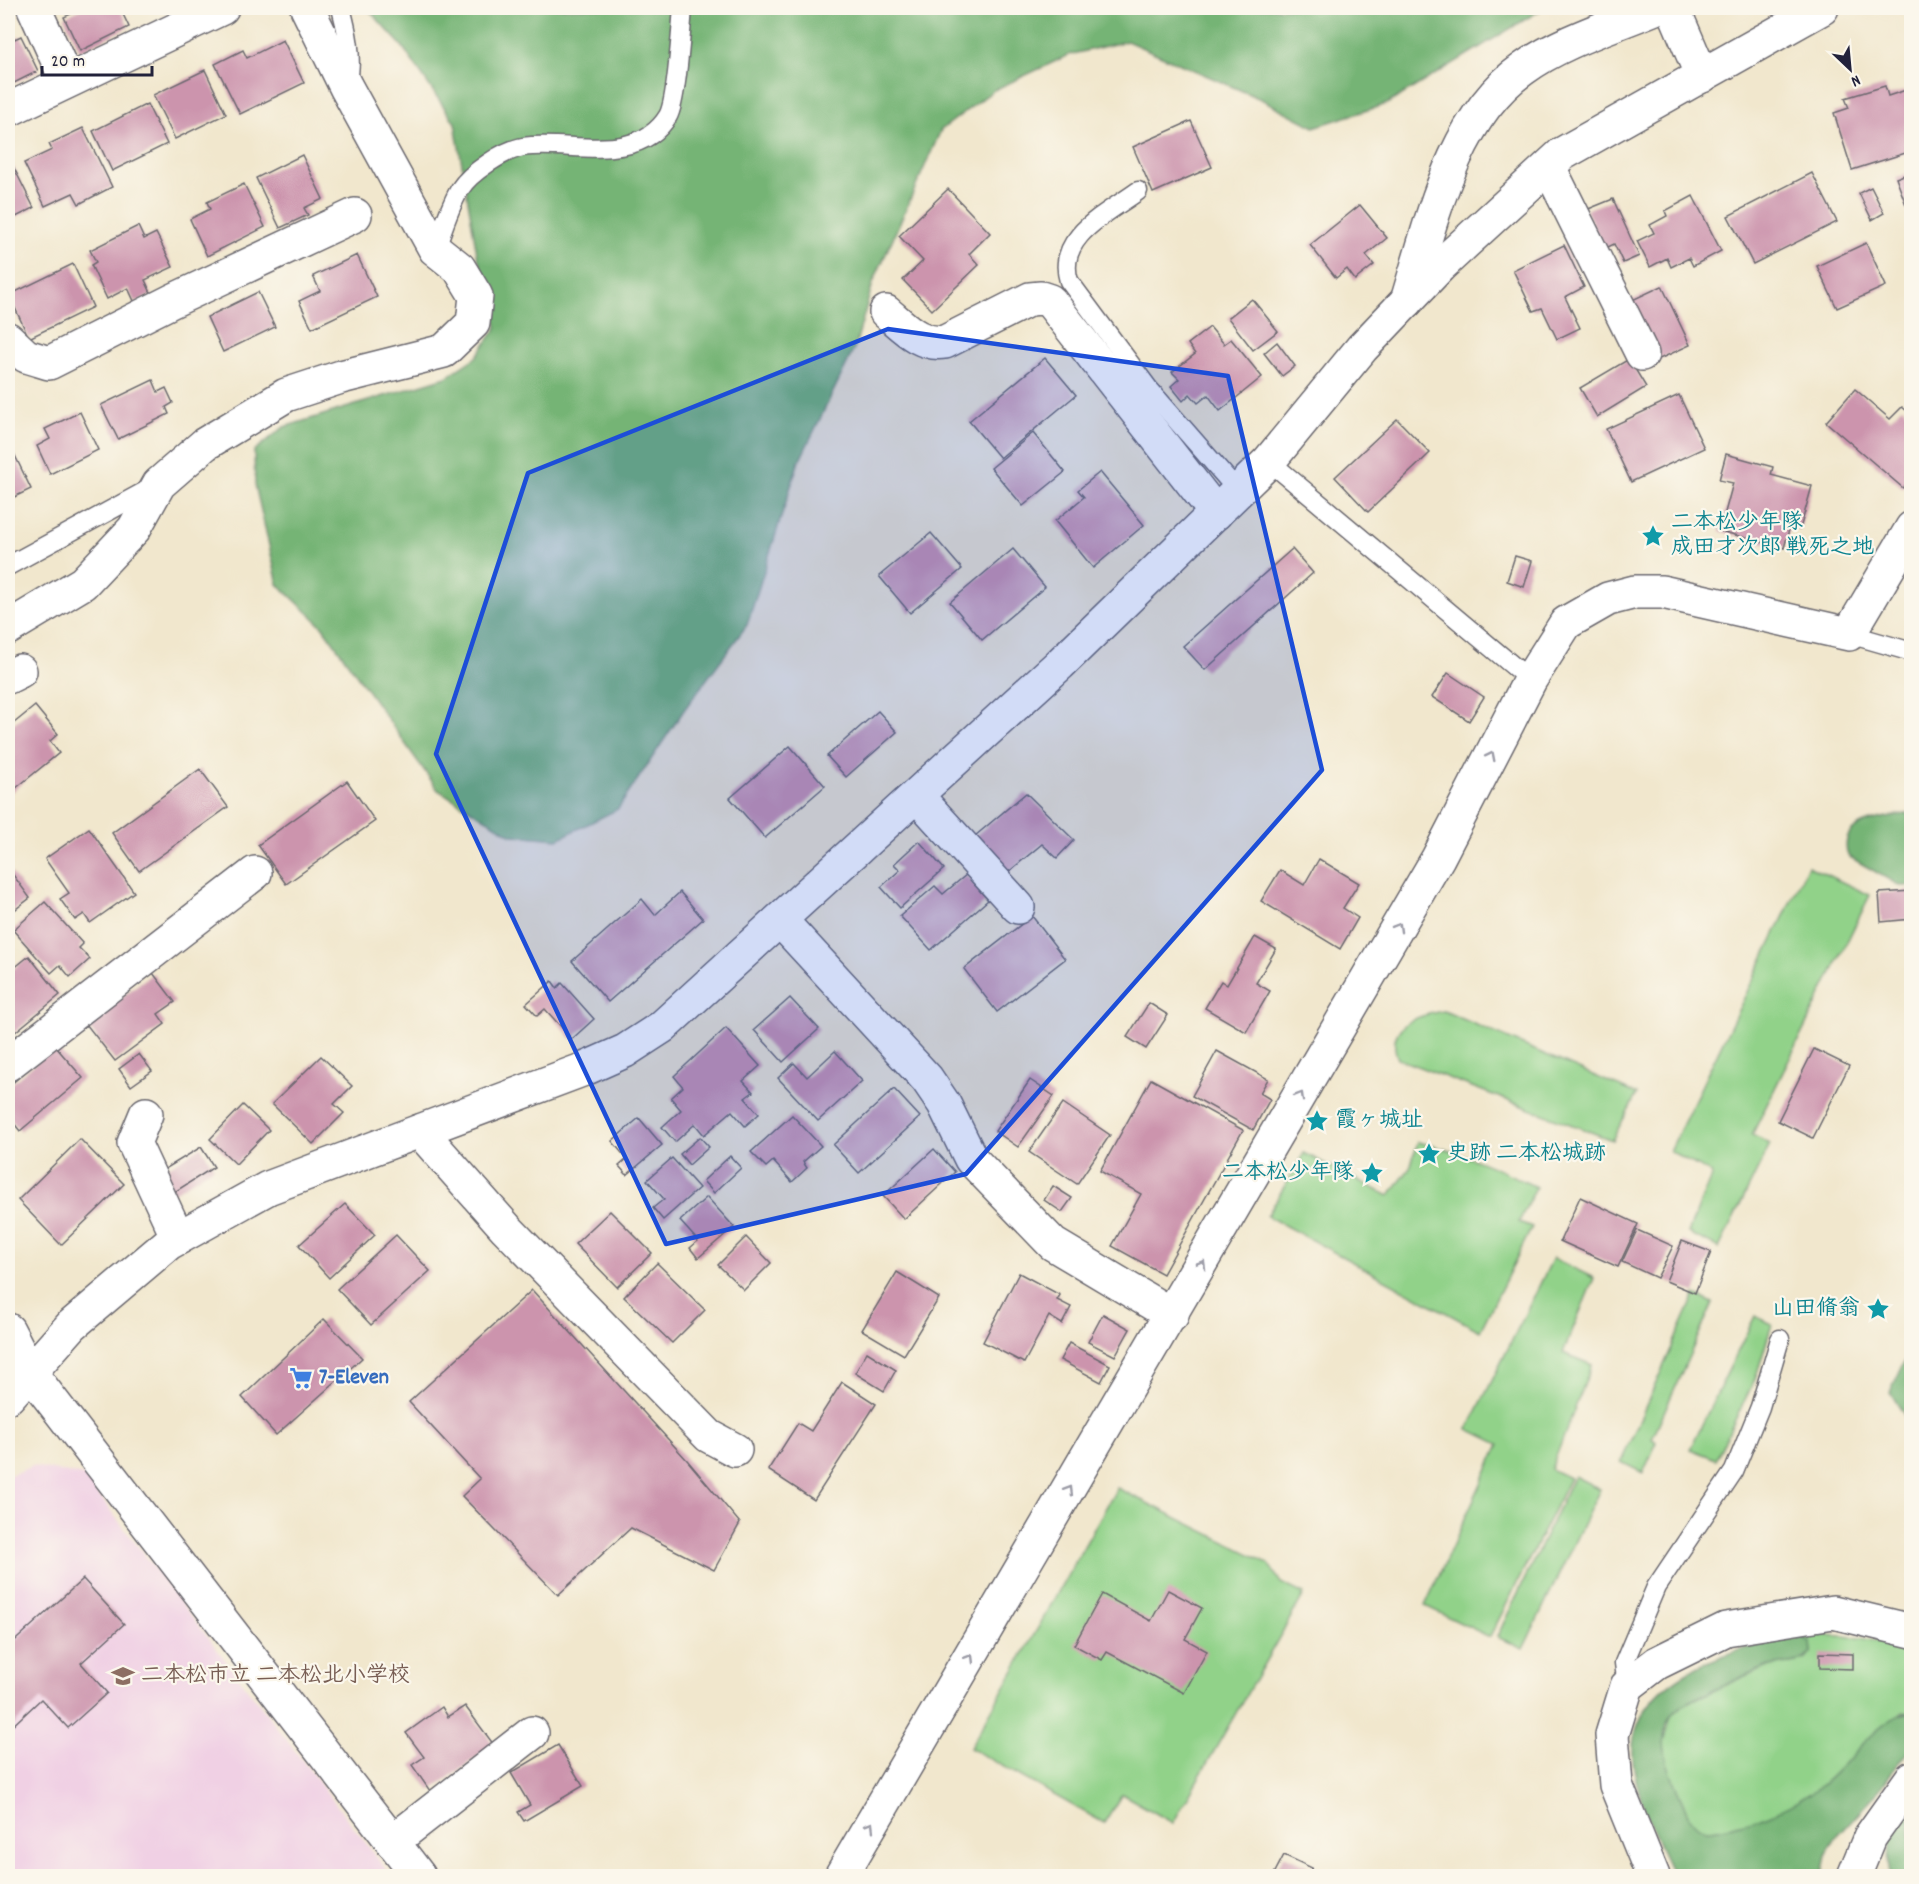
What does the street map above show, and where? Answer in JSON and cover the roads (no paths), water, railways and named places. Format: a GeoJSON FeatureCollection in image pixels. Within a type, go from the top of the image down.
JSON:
{"type":"FeatureCollection","features":[{"type":"Feature","properties":{"kind":"street"},"geometry":{"type":"LineString","coordinates":[[34,8],[67,81]]}},
{"type":"Feature","properties":{"kind":"street"},"geometry":{"type":"LineString","coordinates":[[8,110],[222,8]]}},
{"type":"Feature","properties":{"kind":"street"},"geometry":{"type":"LineString","coordinates":[[8,628],[82,583],[134,529],[159,484],[205,444],[285,395],[341,377],[444,351],[472,323],[476,296],[459,268],[435,249],[346,87],[307,8]]}},
{"type":"Feature","properties":{"kind":"street"},"geometry":{"type":"LineString","coordinates":[[1407,301],[1434,211],[1471,127],[1488,100],[1516,74],[1548,54],[1655,8]]}},
{"type":"Feature","properties":{"kind":"street"},"geometry":{"type":"LineString","coordinates":[[1674,8],[1702,76]]}},
{"type":"Feature","properties":{"kind":"street"},"geometry":{"type":"LineString","coordinates":[[8,1396],[72,1325],[178,1238],[268,1188],[626,1051],[662,1027],[781,921],[1060,664],[1269,461],[1362,348],[1440,266],[1562,154],[1822,8]]}},
{"type":"Feature","properties":{"kind":"street"},"geometry":{"type":"LineString","coordinates":[[1548,167],[1642,354]]}},
{"type":"Feature","properties":{"kind":"street"},"geometry":{"type":"LineString","coordinates":[[8,339],[27,356],[50,363],[172,301],[355,215]]}},
{"type":"Feature","properties":{"kind":"street"},"geometry":{"type":"LineString","coordinates":[[885,312],[920,340],[933,344],[945,342],[1030,299],[1041,298],[1050,301],[1227,502]]}},
{"type":"Feature","properties":{"kind":"street"},"geometry":{"type":"LineString","coordinates":[[841,1876],[1438,858],[1530,680],[1566,623],[1608,599],[1635,592],[1662,592],[1849,634],[1911,528]]}},
{"type":"Feature","properties":{"kind":"street"},"geometry":{"type":"LineString","coordinates":[[917,796],[1018,907]]}},
{"type":"Feature","properties":{"kind":"street"},"geometry":{"type":"LineString","coordinates":[[8,1064],[255,873]]}},
{"type":"Feature","properties":{"kind":"street"},"geometry":{"type":"LineString","coordinates":[[781,921],[927,1079],[944,1104],[971,1159],[1005,1196],[1053,1244],[1172,1315]]}},
{"type":"Feature","properties":{"kind":"street"},"geometry":{"type":"LineString","coordinates":[[146,1114],[134,1143],[178,1238]]}},
{"type":"Feature","properties":{"kind":"street"},"geometry":{"type":"LineString","coordinates":[[420,1131],[506,1228],[710,1436],[735,1450]]}},
{"type":"Feature","properties":{"kind":"street"},"geometry":{"type":"LineString","coordinates":[[8,1330],[29,1371],[419,1876]]}},
{"type":"Feature","properties":{"kind":"street"},"geometry":{"type":"LineString","coordinates":[[1653,1876],[1616,1785],[1612,1735],[1627,1686],[1657,1663],[1726,1629],[1833,1612],[1911,1631]]}},
{"type":"Feature","properties":{"kind":"street"},"geometry":{"type":"LineString","coordinates":[[392,1842],[532,1733]]}},
{"type":"Feature","properties":{"kind":"street"},"geometry":{"type":"LineString","coordinates":[[1854,1876],[1870,1837],[1911,1778]]}},
{"type":"Feature","properties":{"kind":"lane"},"geometry":{"type":"LineString","coordinates":[[341,8],[346,27],[350,70],[346,87]]}},
{"type":"Feature","properties":{"kind":"lane"},"geometry":{"type":"LineString","coordinates":[[435,249],[460,189],[483,165],[521,147],[622,147],[648,136],[668,115],[675,84],[683,8]]}},
{"type":"Feature","properties":{"kind":"lane"},"geometry":{"type":"LineString","coordinates":[[1138,191],[1083,231],[1069,249],[1065,268],[1069,281],[1149,389],[1227,502]]}},
{"type":"Feature","properties":{"kind":"lane"},"geometry":{"type":"LineString","coordinates":[[1269,461],[1530,680]]}},
{"type":"Feature","properties":{"kind":"lane"},"geometry":{"type":"LineString","coordinates":[[8,566],[159,484]]}},
{"type":"Feature","properties":{"kind":"lane"},"geometry":{"type":"LineString","coordinates":[[1849,634],[1911,652]]}},
{"type":"Feature","properties":{"kind":"lane"},"geometry":{"type":"LineString","coordinates":[[1627,1686],[1624,1663],[1656,1587],[1734,1471],[1760,1407],[1780,1339]]}},
{"type":"Feature","properties":{"kind":"place","name":"二本松少年隊 成田才次郎 戦死之地"},"geometry":{"type":"Point","coordinates":[1653,536]}},
{"type":"Feature","properties":{"kind":"place","name":"霞ヶ城址"},"geometry":{"type":"Point","coordinates":[1317,1121]}},
{"type":"Feature","properties":{"kind":"place","name":"史跡 二本松城跡"},"geometry":{"type":"Point","coordinates":[1429,1154]}},
{"type":"Feature","properties":{"kind":"place","name":"二本松少年隊"},"geometry":{"type":"Point","coordinates":[1372,1173]}},
{"type":"Feature","properties":{"kind":"place","name":"山田脩翁"},"geometry":{"type":"Point","coordinates":[1878,1309]}},
{"type":"Feature","properties":{"kind":"place","name":"7-Eleven"},"geometry":{"type":"Point","coordinates":[301,1378]}},
{"type":"Feature","properties":{"kind":"place","name":"二本松市立 二本松北小学校"},"geometry":{"type":"Point","coordinates":[123,1676]}}]}
